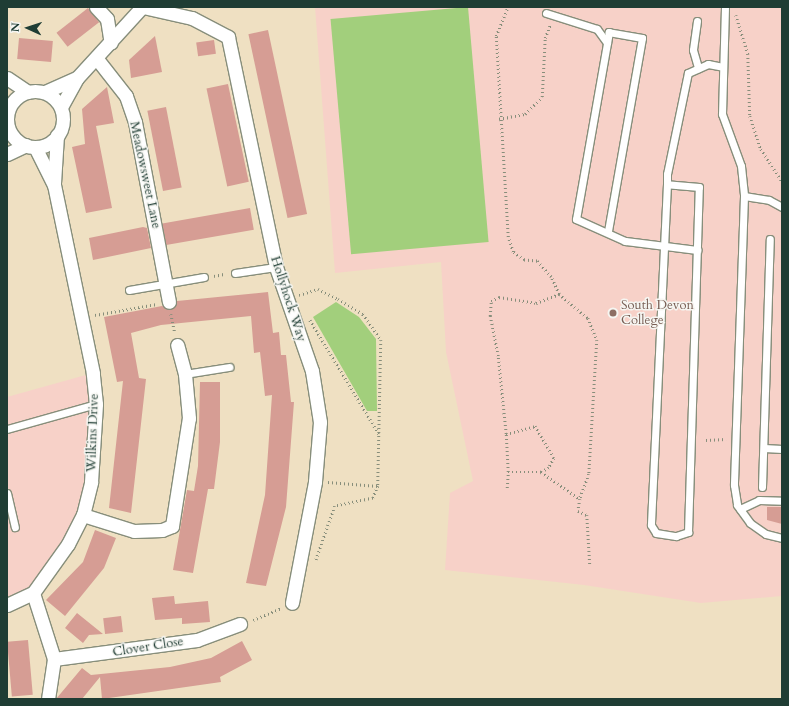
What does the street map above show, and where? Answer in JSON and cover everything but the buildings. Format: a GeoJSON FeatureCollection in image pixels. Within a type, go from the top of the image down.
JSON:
{"type":"FeatureCollection","features":[{"type":"Feature","properties":{"kind":"street"},"geometry":{"type":"LineString","coordinates":[[96,7],[107,19],[112,43]]}},
{"type":"Feature","properties":{"kind":"street"},"geometry":{"type":"LineString","coordinates":[[45,92],[61,107],[77,78],[112,43],[142,7]]}},
{"type":"Feature","properties":{"kind":"street","name":"Hollyhock Way"},"geometry":{"type":"LineString","coordinates":[[142,7],[192,18],[228,37],[276,268],[286,302],[312,371],[320,422],[315,482],[292,604]]}},
{"type":"Feature","properties":{"kind":"street","name":"Meadowsweet Lane"},"geometry":{"type":"LineString","coordinates":[[96,59],[126,96],[135,122],[169,302]]}},
{"type":"Feature","properties":{"kind":"street"},"geometry":{"type":"LineString","coordinates":[[7,78],[28,92],[45,92],[77,78]]}},
{"type":"Feature","properties":{"kind":"street"},"geometry":{"type":"LineString","coordinates":[[7,142],[9,128],[8,107],[28,92]]}},
{"type":"Feature","properties":{"kind":"street","name":"Wilkins Drive"},"geometry":{"type":"LineString","coordinates":[[7,605],[33,593],[68,544],[83,515],[91,482],[96,404],[94,372],[79,318],[54,185],[57,135],[62,121],[61,107]]}},
{"type":"Feature","properties":{"kind":"street","name":"Wilkins Drive"},"geometry":{"type":"LineString","coordinates":[[9,128],[31,146],[54,185]]}},
{"type":"Feature","properties":{"kind":"street"},"geometry":{"type":"LineString","coordinates":[[7,154],[31,146],[46,144],[57,135]]}},
{"type":"Feature","properties":{"kind":"street"},"geometry":{"type":"LineString","coordinates":[[83,515],[134,531],[162,530],[172,526],[185,459],[189,418],[185,374],[177,345]]}},
{"type":"Feature","properties":{"kind":"street"},"geometry":{"type":"LineString","coordinates":[[33,593],[54,659],[48,699]]}},
{"type":"Feature","properties":{"kind":"street","name":"Clover Close"},"geometry":{"type":"LineString","coordinates":[[54,659],[197,640],[240,624]]}},
{"type":"Feature","properties":{"kind":"lane"},"geometry":{"type":"LineString","coordinates":[[725,9],[722,114],[741,166],[744,196],[734,438],[734,485],[740,509],[750,523],[766,534],[782,538]]}},
{"type":"Feature","properties":{"kind":"lane"},"geometry":{"type":"LineString","coordinates":[[546,13],[553,18],[579,21],[597,29],[607,43]]}},
{"type":"Feature","properties":{"kind":"lane"},"geometry":{"type":"LineString","coordinates":[[697,21],[693,50],[698,68]]}},
{"type":"Feature","properties":{"kind":"lane"},"geometry":{"type":"LineString","coordinates":[[608,231],[642,38],[609,32],[576,219],[608,231],[626,241],[663,243],[697,250]]}},
{"type":"Feature","properties":{"kind":"lane"},"geometry":{"type":"LineString","coordinates":[[668,184],[699,187],[688,532],[676,536],[656,533],[651,525],[663,243],[668,184],[688,73],[708,64],[723,67]]}},
{"type":"Feature","properties":{"kind":"lane"},"geometry":{"type":"LineString","coordinates":[[744,196],[769,200],[782,207]]}},
{"type":"Feature","properties":{"kind":"lane"},"geometry":{"type":"LineString","coordinates":[[762,487],[770,239]]}},
{"type":"Feature","properties":{"kind":"lane"},"geometry":{"type":"LineString","coordinates":[[235,272],[276,268]]}},
{"type":"Feature","properties":{"kind":"lane"},"geometry":{"type":"LineString","coordinates":[[129,290],[204,278]]}},
{"type":"Feature","properties":{"kind":"lane"},"geometry":{"type":"LineString","coordinates":[[185,374],[229,367]]}},
{"type":"Feature","properties":{"kind":"lane"},"geometry":{"type":"LineString","coordinates":[[7,429],[96,404]]}},
{"type":"Feature","properties":{"kind":"lane"},"geometry":{"type":"LineString","coordinates":[[764,448],[782,449]]}},
{"type":"Feature","properties":{"kind":"lane"},"geometry":{"type":"LineString","coordinates":[[7,493],[15,527]]}},
{"type":"Feature","properties":{"kind":"lane"},"geometry":{"type":"LineString","coordinates":[[740,509],[759,500],[782,501]]}},
{"type":"Feature","properties":{"kind":"path"},"geometry":{"type":"LineString","coordinates":[[508,7],[496,36],[508,237],[513,252],[524,260],[537,261],[559,294],[588,318],[597,340],[589,474],[580,499],[578,511],[587,516],[590,566]]}},
{"type":"Feature","properties":{"kind":"path"},"geometry":{"type":"LineString","coordinates":[[725,9],[734,11],[740,22],[748,54],[750,116],[761,149],[782,180]]}},
{"type":"Feature","properties":{"kind":"path"},"geometry":{"type":"LineString","coordinates":[[500,119],[525,114],[542,97],[545,38],[553,18]]}},
{"type":"Feature","properties":{"kind":"path"},"geometry":{"type":"LineString","coordinates":[[204,278],[235,272]]}},
{"type":"Feature","properties":{"kind":"path"},"geometry":{"type":"LineString","coordinates":[[286,302],[318,289],[363,314],[379,333],[380,434],[378,486],[373,498],[335,506],[314,566]]}},
{"type":"Feature","properties":{"kind":"path"},"geometry":{"type":"LineString","coordinates":[[507,488],[508,472],[506,434],[498,356],[490,316],[491,301],[499,297],[536,303],[559,294]]}},
{"type":"Feature","properties":{"kind":"path"},"geometry":{"type":"LineString","coordinates":[[79,318],[169,302],[177,345]]}},
{"type":"Feature","properties":{"kind":"path"},"geometry":{"type":"LineString","coordinates":[[306,314],[380,434]]}},
{"type":"Feature","properties":{"kind":"path"},"geometry":{"type":"LineString","coordinates":[[506,434],[535,426],[554,458],[549,468],[541,472],[508,472]]}},
{"type":"Feature","properties":{"kind":"path"},"geometry":{"type":"LineString","coordinates":[[541,472],[580,499]]}},
{"type":"Feature","properties":{"kind":"path"},"geometry":{"type":"LineString","coordinates":[[340,483],[378,486]]}},
{"type":"Feature","properties":{"kind":"path"},"geometry":{"type":"LineString","coordinates":[[240,624],[292,604]]}},
{"type":"Feature","properties":{"kind":"shaded area","name":"South Devon College"},"geometry":{"type":"Polygon","coordinates":[[[315,7],[782,7],[782,596],[701,603],[584,585],[445,570],[450,493],[473,481],[446,352],[441,262],[335,273],[315,7]]]}},
{"type":"Feature","properties":{"kind":"shaded area"},"geometry":{"type":"Polygon","coordinates":[[[93,373],[83,515],[33,593],[7,605],[7,397],[93,373]]]}},
{"type":"Feature","properties":{"kind":"green space"},"geometry":{"type":"Polygon","coordinates":[[[468,7],[489,242],[351,254],[331,19],[468,7]]]}},
{"type":"Feature","properties":{"kind":"green space"},"geometry":{"type":"Polygon","coordinates":[[[336,302],[359,317],[376,339],[377,411],[367,411],[313,317],[336,302]]]}},
{"type":"Feature","properties":{"kind":"place","name":"South Devon College"},"geometry":{"type":"Point","coordinates":[613,313]}}]}
